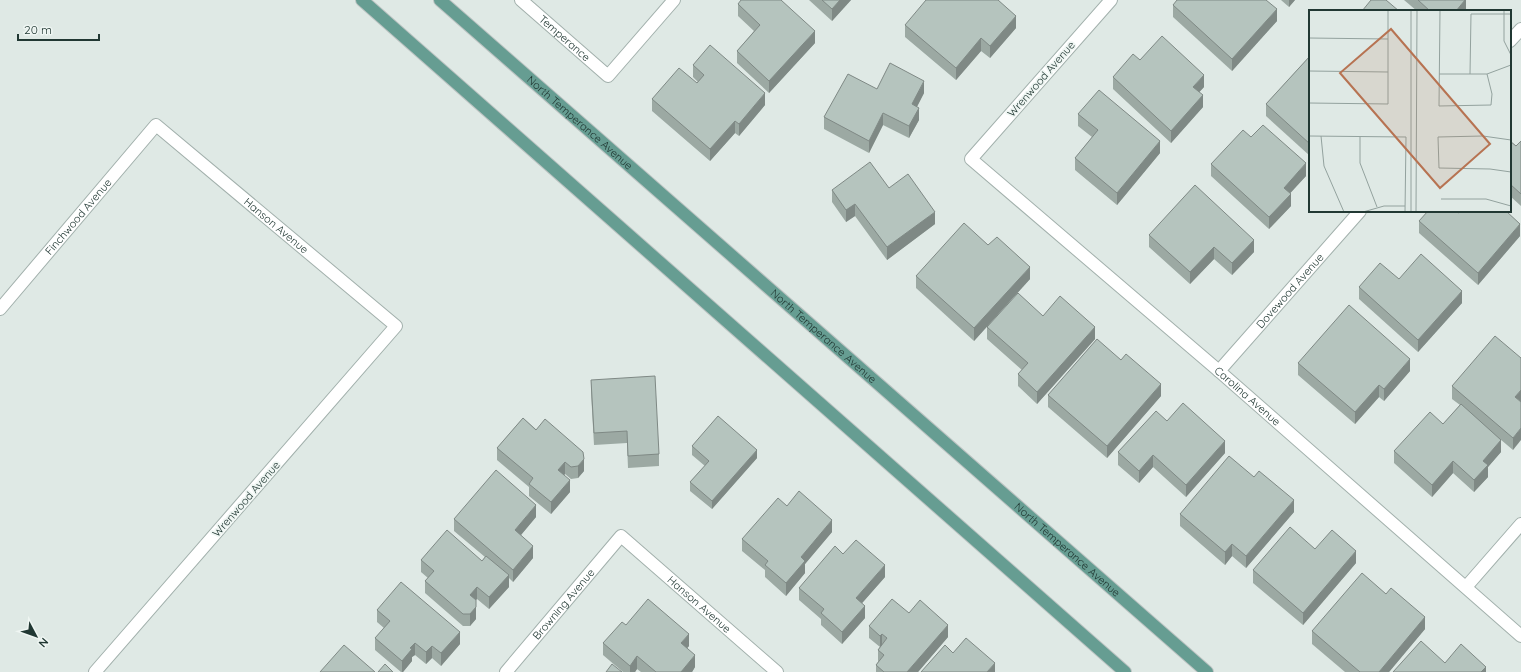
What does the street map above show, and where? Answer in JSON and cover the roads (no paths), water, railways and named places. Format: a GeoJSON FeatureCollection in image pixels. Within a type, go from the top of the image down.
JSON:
{"type":"FeatureCollection","features":[{"type":"Feature","properties":{"kind":"main road"},"geometry":{"type":"LineString","coordinates":[[362,0],[1125,672]]}},
{"type":"Feature","properties":{"kind":"main road","name":"North Temperance Avenue"},"geometry":{"type":"LineString","coordinates":[[440,0],[1207,672]]}},
{"type":"Feature","properties":{"kind":"street","name":"Temperance"},"geometry":{"type":"LineString","coordinates":[[521,0],[608,76],[674,0]]}},
{"type":"Feature","properties":{"kind":"street","name":"Wrenwood Avenue"},"geometry":{"type":"LineString","coordinates":[[971,159],[1111,0]]}},
{"type":"Feature","properties":{"kind":"street"},"geometry":{"type":"LineString","coordinates":[[1511,40],[1521,29]]}},
{"type":"Feature","properties":{"kind":"street","name":"Finchwood Avenue"},"geometry":{"type":"LineString","coordinates":[[0,309],[156,125]]}},
{"type":"Feature","properties":{"kind":"street","name":"Hanson Avenue"},"geometry":{"type":"LineString","coordinates":[[156,125],[396,326]]}},
{"type":"Feature","properties":{"kind":"street","name":"Carolina Avenue"},"geometry":{"type":"LineString","coordinates":[[971,159],[1219,371],[1521,636]]}},
{"type":"Feature","properties":{"kind":"street","name":"Dovewood Avenue"},"geometry":{"type":"LineString","coordinates":[[1219,371],[1359,212]]}},
{"type":"Feature","properties":{"kind":"street","name":"Wrenwood Avenue"},"geometry":{"type":"LineString","coordinates":[[95,672],[396,326]]}},
{"type":"Feature","properties":{"kind":"street"},"geometry":{"type":"LineString","coordinates":[[1466,587],[1521,524]]}},
{"type":"Feature","properties":{"kind":"street","name":"Hanson Avenue"},"geometry":{"type":"LineString","coordinates":[[621,536],[777,672]]}},
{"type":"Feature","properties":{"kind":"street","name":"Browning Avenue"},"geometry":{"type":"LineString","coordinates":[[506,672],[621,536]]}}]}
